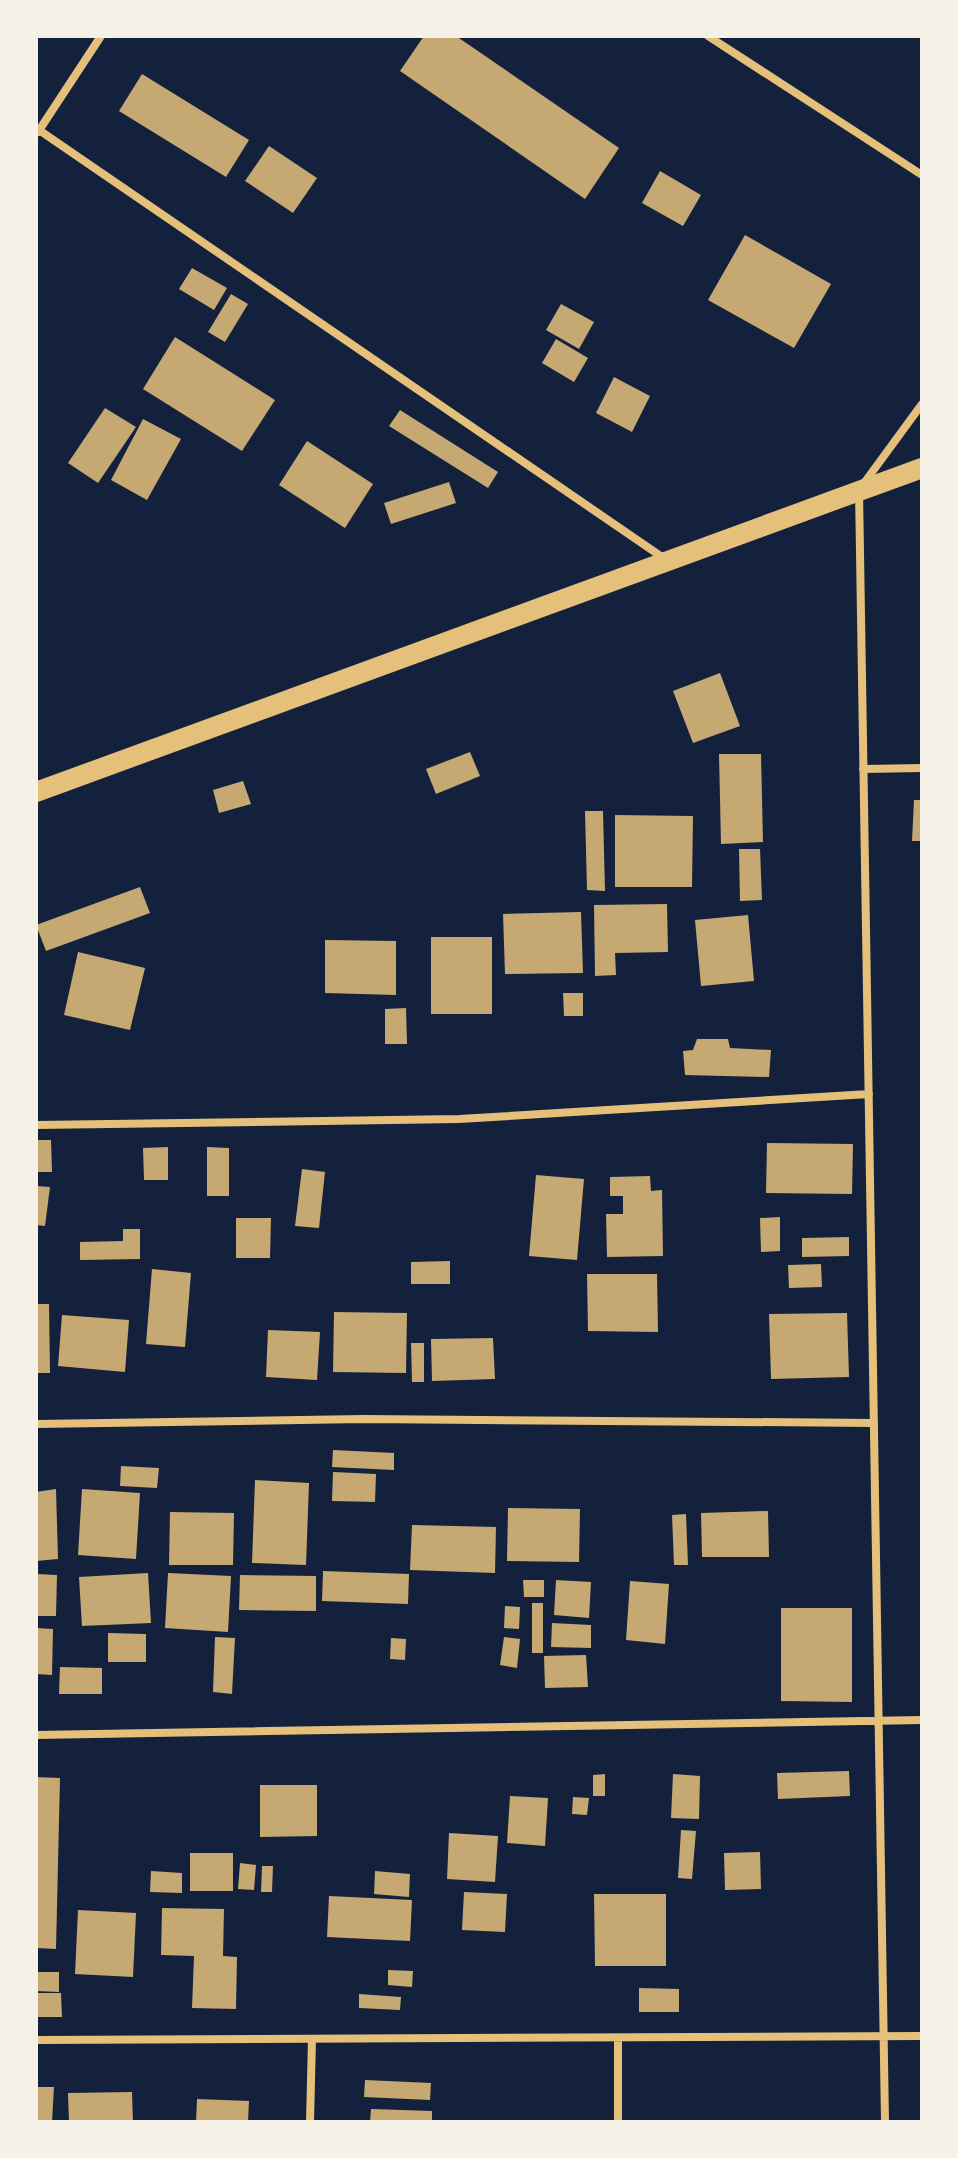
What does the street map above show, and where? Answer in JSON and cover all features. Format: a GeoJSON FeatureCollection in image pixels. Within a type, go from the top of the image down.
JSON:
{"type":"FeatureCollection","features":[{"type":"Feature","properties":{"kind":"main road"},"geometry":{"type":"LineString","coordinates":[[36,792],[922,468]]}},
{"type":"Feature","properties":{"kind":"street"},"geometry":{"type":"LineString","coordinates":[[101,36],[37,131],[669,561]]}},
{"type":"Feature","properties":{"kind":"street"},"geometry":{"type":"LineString","coordinates":[[708,36],[922,175]]}},
{"type":"Feature","properties":{"kind":"street"},"geometry":{"type":"LineString","coordinates":[[885,2122],[859,490],[922,404]]}},
{"type":"Feature","properties":{"kind":"street"},"geometry":{"type":"LineString","coordinates":[[863,769],[922,768]]}},
{"type":"Feature","properties":{"kind":"street"},"geometry":{"type":"LineString","coordinates":[[36,1125],[459,1119],[869,1094]]}},
{"type":"Feature","properties":{"kind":"street"},"geometry":{"type":"LineString","coordinates":[[36,1424],[363,1419],[874,1423]]}},
{"type":"Feature","properties":{"kind":"street"},"geometry":{"type":"LineString","coordinates":[[36,1735],[922,1720]]}},
{"type":"Feature","properties":{"kind":"street"},"geometry":{"type":"LineString","coordinates":[[36,2040],[922,2036]]}},
{"type":"Feature","properties":{"kind":"street"},"geometry":{"type":"LineString","coordinates":[[618,2038],[618,2122]]}},
{"type":"Feature","properties":{"kind":"street"},"geometry":{"type":"LineString","coordinates":[[310,2122],[312,2039]]}},
{"type":"Feature","properties":{"kind":"building"},"geometry":{"type":"Polygon","coordinates":[[[424,36],[456,36],[619,148],[585,199],[400,71],[424,36]]]}},
{"type":"Feature","properties":{"kind":"building"},"geometry":{"type":"Polygon","coordinates":[[[142,74],[249,140],[226,177],[119,111],[142,74]]]}},
{"type":"Feature","properties":{"kind":"building"},"geometry":{"type":"Polygon","coordinates":[[[269,146],[317,178],[293,213],[245,181],[269,146]]]}},
{"type":"Feature","properties":{"kind":"building"},"geometry":{"type":"Polygon","coordinates":[[[660,171],[701,195],[683,226],[642,203],[660,171]]]}},
{"type":"Feature","properties":{"kind":"building"},"geometry":{"type":"Polygon","coordinates":[[[745,235],[831,284],[794,348],[708,300],[745,235]]]}},
{"type":"Feature","properties":{"kind":"building"},"geometry":{"type":"Polygon","coordinates":[[[192,268],[227,288],[214,310],[179,289],[192,268]]]}},
{"type":"Feature","properties":{"kind":"building"},"geometry":{"type":"Polygon","coordinates":[[[231,294],[248,304],[225,342],[208,332],[231,294]]]}},
{"type":"Feature","properties":{"kind":"building"},"geometry":{"type":"Polygon","coordinates":[[[561,304],[594,322],[579,349],[546,330],[561,304]]]}},
{"type":"Feature","properties":{"kind":"building"},"geometry":{"type":"Polygon","coordinates":[[[175,337],[275,400],[242,451],[143,389],[175,337]]]}},
{"type":"Feature","properties":{"kind":"building"},"geometry":{"type":"Polygon","coordinates":[[[556,339],[588,358],[574,382],[542,363],[556,339]]]}},
{"type":"Feature","properties":{"kind":"building"},"geometry":{"type":"Polygon","coordinates":[[[614,377],[650,396],[632,432],[596,413],[614,377]]]}},
{"type":"Feature","properties":{"kind":"building"},"geometry":{"type":"Polygon","coordinates":[[[105,408],[136,427],[98,483],[68,463],[105,408]]]}},
{"type":"Feature","properties":{"kind":"building"},"geometry":{"type":"Polygon","coordinates":[[[400,410],[498,472],[488,488],[389,426],[400,410]]]}},
{"type":"Feature","properties":{"kind":"building"},"geometry":{"type":"Polygon","coordinates":[[[143,419],[181,439],[147,500],[111,480],[143,419]]]}},
{"type":"Feature","properties":{"kind":"building"},"geometry":{"type":"Polygon","coordinates":[[[307,441],[373,484],[345,528],[279,485],[307,441]]]}},
{"type":"Feature","properties":{"kind":"building"},"geometry":{"type":"Polygon","coordinates":[[[449,482],[456,503],[391,524],[384,503],[449,482]]]}},
{"type":"Feature","properties":{"kind":"building"},"geometry":{"type":"Polygon","coordinates":[[[720,673],[740,726],[693,743],[673,691],[720,673]]]}},
{"type":"Feature","properties":{"kind":"building"},"geometry":{"type":"Polygon","coordinates":[[[470,752],[480,776],[436,794],[426,769],[470,752]]]}},
{"type":"Feature","properties":{"kind":"building"},"geometry":{"type":"Polygon","coordinates":[[[719,754],[761,754],[763,842],[721,844],[719,754]]]}},
{"type":"Feature","properties":{"kind":"building"},"geometry":{"type":"Polygon","coordinates":[[[243,781],[251,804],[219,813],[213,790],[243,781]]]}},
{"type":"Feature","properties":{"kind":"building"},"geometry":{"type":"Polygon","coordinates":[[[914,800],[922,800],[922,841],[912,841],[914,800]]]}},
{"type":"Feature","properties":{"kind":"building"},"geometry":{"type":"Polygon","coordinates":[[[585,811],[603,811],[605,891],[587,890],[585,811]]]}},
{"type":"Feature","properties":{"kind":"building"},"geometry":{"type":"Polygon","coordinates":[[[615,815],[693,816],[692,887],[615,887],[615,815]]]}},
{"type":"Feature","properties":{"kind":"building"},"geometry":{"type":"Polygon","coordinates":[[[739,849],[760,849],[762,900],[740,901],[739,849]]]}},
{"type":"Feature","properties":{"kind":"building"},"geometry":{"type":"Polygon","coordinates":[[[140,887],[150,913],[46,951],[36,925],[140,887]]]}},
{"type":"Feature","properties":{"kind":"building"},"geometry":{"type":"Polygon","coordinates":[[[667,904],[668,952],[615,953],[616,975],[595,976],[594,905],[667,904]]]}},
{"type":"Feature","properties":{"kind":"building"},"geometry":{"type":"Polygon","coordinates":[[[581,912],[583,973],[505,974],[503,914],[581,912]]]}},
{"type":"Feature","properties":{"kind":"building"},"geometry":{"type":"Polygon","coordinates":[[[748,915],[754,981],[701,986],[695,920],[748,915]]]}},
{"type":"Feature","properties":{"kind":"building"},"geometry":{"type":"Polygon","coordinates":[[[431,937],[492,937],[492,1014],[431,1014],[431,937]]]}},
{"type":"Feature","properties":{"kind":"building"},"geometry":{"type":"Polygon","coordinates":[[[325,940],[396,941],[396,995],[325,993],[325,940]]]}},
{"type":"Feature","properties":{"kind":"building"},"geometry":{"type":"Polygon","coordinates":[[[78,952],[145,968],[130,1030],[64,1015],[78,952]]]}},
{"type":"Feature","properties":{"kind":"building"},"geometry":{"type":"Polygon","coordinates":[[[563,993],[583,993],[583,1016],[564,1016],[563,993]]]}},
{"type":"Feature","properties":{"kind":"building"},"geometry":{"type":"Polygon","coordinates":[[[406,1008],[407,1044],[385,1044],[385,1009],[406,1008]]]}},
{"type":"Feature","properties":{"kind":"building"},"geometry":{"type":"Polygon","coordinates":[[[697,1039],[728,1039],[730,1048],[771,1050],[769,1077],[685,1075],[683,1051],[693,1050],[697,1039]]]}},
{"type":"Feature","properties":{"kind":"building"},"geometry":{"type":"Polygon","coordinates":[[[36,1140],[51,1140],[52,1172],[36,1172],[36,1140]]]}},
{"type":"Feature","properties":{"kind":"building"},"geometry":{"type":"Polygon","coordinates":[[[767,1143],[853,1144],[852,1194],[766,1193],[767,1143]]]}},
{"type":"Feature","properties":{"kind":"building"},"geometry":{"type":"Polygon","coordinates":[[[168,1147],[168,1180],[144,1180],[143,1148],[168,1147]]]}},
{"type":"Feature","properties":{"kind":"building"},"geometry":{"type":"Polygon","coordinates":[[[207,1147],[229,1148],[229,1196],[207,1196],[207,1147]]]}},
{"type":"Feature","properties":{"kind":"building"},"geometry":{"type":"Polygon","coordinates":[[[302,1169],[325,1172],[319,1228],[295,1226],[302,1169]]]}},
{"type":"Feature","properties":{"kind":"building"},"geometry":{"type":"Polygon","coordinates":[[[536,1175],[584,1179],[577,1260],[529,1256],[536,1175]]]}},
{"type":"Feature","properties":{"kind":"building"},"geometry":{"type":"Polygon","coordinates":[[[650,1176],[651,1191],[662,1190],[663,1256],[607,1257],[606,1214],[623,1214],[623,1196],[610,1196],[610,1177],[650,1176]]]}},
{"type":"Feature","properties":{"kind":"building"},"geometry":{"type":"Polygon","coordinates":[[[36,1186],[50,1187],[45,1226],[36,1225],[36,1186]]]}},
{"type":"Feature","properties":{"kind":"building"},"geometry":{"type":"Polygon","coordinates":[[[780,1217],[780,1251],[761,1252],[760,1218],[780,1217]]]}},
{"type":"Feature","properties":{"kind":"building"},"geometry":{"type":"Polygon","coordinates":[[[236,1218],[271,1218],[270,1258],[236,1258],[236,1218]]]}},
{"type":"Feature","properties":{"kind":"building"},"geometry":{"type":"Polygon","coordinates":[[[123,1229],[140,1229],[140,1259],[80,1260],[80,1242],[123,1241],[123,1229]]]}},
{"type":"Feature","properties":{"kind":"building"},"geometry":{"type":"Polygon","coordinates":[[[849,1237],[849,1256],[802,1257],[802,1238],[849,1237]]]}},
{"type":"Feature","properties":{"kind":"building"},"geometry":{"type":"Polygon","coordinates":[[[450,1261],[450,1284],[411,1284],[411,1262],[450,1261]]]}},
{"type":"Feature","properties":{"kind":"building"},"geometry":{"type":"Polygon","coordinates":[[[821,1264],[822,1287],[789,1288],[788,1265],[821,1264]]]}},
{"type":"Feature","properties":{"kind":"building"},"geometry":{"type":"Polygon","coordinates":[[[152,1269],[191,1273],[185,1347],[146,1344],[152,1269]]]}},
{"type":"Feature","properties":{"kind":"building"},"geometry":{"type":"Polygon","coordinates":[[[587,1274],[657,1274],[658,1332],[588,1331],[587,1274]]]}},
{"type":"Feature","properties":{"kind":"building"},"geometry":{"type":"Polygon","coordinates":[[[36,1304],[49,1304],[50,1373],[36,1373],[36,1304]]]}},
{"type":"Feature","properties":{"kind":"building"},"geometry":{"type":"Polygon","coordinates":[[[334,1312],[407,1313],[406,1373],[333,1372],[334,1312]]]}},
{"type":"Feature","properties":{"kind":"building"},"geometry":{"type":"Polygon","coordinates":[[[847,1313],[849,1377],[771,1379],[769,1314],[847,1313]]]}},
{"type":"Feature","properties":{"kind":"building"},"geometry":{"type":"Polygon","coordinates":[[[62,1315],[129,1320],[125,1372],[58,1366],[62,1315]]]}},
{"type":"Feature","properties":{"kind":"building"},"geometry":{"type":"Polygon","coordinates":[[[268,1330],[320,1332],[317,1380],[266,1377],[268,1330]]]}},
{"type":"Feature","properties":{"kind":"building"},"geometry":{"type":"Polygon","coordinates":[[[493,1338],[495,1379],[432,1381],[431,1339],[493,1338]]]}},
{"type":"Feature","properties":{"kind":"building"},"geometry":{"type":"Polygon","coordinates":[[[411,1343],[424,1343],[424,1382],[412,1382],[411,1343]]]}},
{"type":"Feature","properties":{"kind":"building"},"geometry":{"type":"Polygon","coordinates":[[[333,1450],[394,1453],[394,1470],[332,1467],[333,1450]]]}},
{"type":"Feature","properties":{"kind":"building"},"geometry":{"type":"Polygon","coordinates":[[[121,1466],[159,1468],[157,1488],[120,1486],[121,1466]]]}},
{"type":"Feature","properties":{"kind":"building"},"geometry":{"type":"Polygon","coordinates":[[[333,1472],[376,1474],[375,1502],[332,1501],[333,1472]]]}},
{"type":"Feature","properties":{"kind":"building"},"geometry":{"type":"Polygon","coordinates":[[[255,1480],[309,1483],[306,1565],[252,1563],[255,1480]]]}},
{"type":"Feature","properties":{"kind":"building"},"geometry":{"type":"Polygon","coordinates":[[[56,1489],[58,1559],[36,1561],[36,1492],[56,1489]]]}},
{"type":"Feature","properties":{"kind":"building"},"geometry":{"type":"Polygon","coordinates":[[[82,1489],[140,1493],[136,1559],[78,1555],[82,1489]]]}},
{"type":"Feature","properties":{"kind":"building"},"geometry":{"type":"Polygon","coordinates":[[[508,1508],[580,1509],[579,1562],[507,1561],[508,1508]]]}},
{"type":"Feature","properties":{"kind":"building"},"geometry":{"type":"Polygon","coordinates":[[[768,1511],[769,1557],[702,1557],[701,1513],[768,1511]]]}},
{"type":"Feature","properties":{"kind":"building"},"geometry":{"type":"Polygon","coordinates":[[[170,1512],[234,1513],[233,1565],[169,1565],[170,1512]]]}},
{"type":"Feature","properties":{"kind":"building"},"geometry":{"type":"Polygon","coordinates":[[[686,1514],[688,1565],[674,1565],[672,1515],[686,1514]]]}},
{"type":"Feature","properties":{"kind":"building"},"geometry":{"type":"Polygon","coordinates":[[[412,1525],[496,1527],[495,1573],[410,1570],[412,1525]]]}},
{"type":"Feature","properties":{"kind":"building"},"geometry":{"type":"Polygon","coordinates":[[[323,1571],[409,1574],[408,1604],[322,1601],[323,1571]]]}},
{"type":"Feature","properties":{"kind":"building"},"geometry":{"type":"Polygon","coordinates":[[[148,1573],[151,1623],[82,1626],[79,1577],[148,1573]]]}},
{"type":"Feature","properties":{"kind":"building"},"geometry":{"type":"Polygon","coordinates":[[[168,1573],[231,1576],[228,1632],[165,1628],[168,1573]]]}},
{"type":"Feature","properties":{"kind":"building"},"geometry":{"type":"Polygon","coordinates":[[[36,1574],[57,1575],[56,1616],[36,1616],[36,1574]]]}},
{"type":"Feature","properties":{"kind":"building"},"geometry":{"type":"Polygon","coordinates":[[[240,1575],[316,1576],[316,1611],[239,1610],[240,1575]]]}},
{"type":"Feature","properties":{"kind":"building"},"geometry":{"type":"Polygon","coordinates":[[[523,1580],[544,1580],[544,1597],[524,1597],[523,1580]]]}},
{"type":"Feature","properties":{"kind":"building"},"geometry":{"type":"Polygon","coordinates":[[[556,1580],[591,1582],[589,1618],[554,1615],[556,1580]]]}},
{"type":"Feature","properties":{"kind":"building"},"geometry":{"type":"Polygon","coordinates":[[[630,1581],[669,1584],[665,1644],[626,1640],[630,1581]]]}},
{"type":"Feature","properties":{"kind":"building"},"geometry":{"type":"Polygon","coordinates":[[[532,1603],[543,1603],[543,1653],[532,1653],[532,1603]]]}},
{"type":"Feature","properties":{"kind":"building"},"geometry":{"type":"Polygon","coordinates":[[[505,1606],[520,1607],[519,1629],[504,1628],[505,1606]]]}},
{"type":"Feature","properties":{"kind":"building"},"geometry":{"type":"Polygon","coordinates":[[[781,1608],[852,1608],[852,1702],[781,1701],[781,1608]]]}},
{"type":"Feature","properties":{"kind":"building"},"geometry":{"type":"Polygon","coordinates":[[[552,1623],[591,1625],[591,1648],[551,1647],[552,1623]]]}},
{"type":"Feature","properties":{"kind":"building"},"geometry":{"type":"Polygon","coordinates":[[[36,1628],[53,1629],[52,1675],[36,1674],[36,1628]]]}},
{"type":"Feature","properties":{"kind":"building"},"geometry":{"type":"Polygon","coordinates":[[[108,1633],[146,1634],[146,1662],[108,1662],[108,1633]]]}},
{"type":"Feature","properties":{"kind":"building"},"geometry":{"type":"Polygon","coordinates":[[[215,1637],[235,1638],[232,1694],[213,1692],[215,1637]]]}},
{"type":"Feature","properties":{"kind":"building"},"geometry":{"type":"Polygon","coordinates":[[[504,1637],[520,1639],[517,1668],[500,1665],[504,1637]]]}},
{"type":"Feature","properties":{"kind":"building"},"geometry":{"type":"Polygon","coordinates":[[[391,1638],[406,1639],[405,1660],[390,1659],[391,1638]]]}},
{"type":"Feature","properties":{"kind":"building"},"geometry":{"type":"Polygon","coordinates":[[[586,1655],[588,1687],[545,1688],[544,1656],[586,1655]]]}},
{"type":"Feature","properties":{"kind":"building"},"geometry":{"type":"Polygon","coordinates":[[[60,1667],[102,1668],[102,1694],[59,1694],[60,1667]]]}},
{"type":"Feature","properties":{"kind":"building"},"geometry":{"type":"Polygon","coordinates":[[[849,1771],[850,1796],[778,1799],[777,1773],[849,1771]]]}},
{"type":"Feature","properties":{"kind":"building"},"geometry":{"type":"Polygon","coordinates":[[[605,1774],[605,1796],[593,1796],[593,1775],[605,1774]]]}},
{"type":"Feature","properties":{"kind":"building"},"geometry":{"type":"Polygon","coordinates":[[[673,1774],[700,1776],[699,1819],[671,1818],[673,1774]]]}},
{"type":"Feature","properties":{"kind":"building"},"geometry":{"type":"Polygon","coordinates":[[[36,1777],[60,1778],[56,1949],[36,1948],[36,1777]]]}},
{"type":"Feature","properties":{"kind":"building"},"geometry":{"type":"Polygon","coordinates":[[[260,1785],[317,1785],[317,1836],[260,1837],[260,1785]]]}},
{"type":"Feature","properties":{"kind":"building"},"geometry":{"type":"Polygon","coordinates":[[[510,1796],[548,1798],[545,1846],[507,1843],[510,1796]]]}},
{"type":"Feature","properties":{"kind":"building"},"geometry":{"type":"Polygon","coordinates":[[[573,1797],[589,1798],[587,1815],[572,1814],[573,1797]]]}},
{"type":"Feature","properties":{"kind":"building"},"geometry":{"type":"Polygon","coordinates":[[[681,1830],[696,1831],[692,1879],[678,1878],[681,1830]]]}},
{"type":"Feature","properties":{"kind":"building"},"geometry":{"type":"Polygon","coordinates":[[[449,1833],[498,1836],[495,1882],[447,1879],[449,1833]]]}},
{"type":"Feature","properties":{"kind":"building"},"geometry":{"type":"Polygon","coordinates":[[[760,1852],[761,1889],[725,1890],[724,1853],[760,1852]]]}},
{"type":"Feature","properties":{"kind":"building"},"geometry":{"type":"Polygon","coordinates":[[[190,1853],[233,1853],[233,1891],[190,1891],[190,1853]]]}},
{"type":"Feature","properties":{"kind":"building"},"geometry":{"type":"Polygon","coordinates":[[[240,1863],[256,1865],[254,1890],[238,1889],[240,1863]]]}},
{"type":"Feature","properties":{"kind":"building"},"geometry":{"type":"Polygon","coordinates":[[[262,1866],[273,1866],[272,1892],[261,1892],[262,1866]]]}},
{"type":"Feature","properties":{"kind":"building"},"geometry":{"type":"Polygon","coordinates":[[[151,1871],[182,1873],[182,1893],[150,1892],[151,1871]]]}},
{"type":"Feature","properties":{"kind":"building"},"geometry":{"type":"Polygon","coordinates":[[[375,1871],[410,1874],[409,1897],[374,1894],[375,1871]]]}},
{"type":"Feature","properties":{"kind":"building"},"geometry":{"type":"Polygon","coordinates":[[[464,1892],[507,1894],[505,1932],[462,1930],[464,1892]]]}},
{"type":"Feature","properties":{"kind":"building"},"geometry":{"type":"Polygon","coordinates":[[[594,1894],[666,1894],[666,1966],[595,1966],[594,1894]]]}},
{"type":"Feature","properties":{"kind":"building"},"geometry":{"type":"Polygon","coordinates":[[[329,1896],[412,1900],[410,1941],[327,1937],[329,1896]]]}},
{"type":"Feature","properties":{"kind":"building"},"geometry":{"type":"Polygon","coordinates":[[[162,1908],[224,1909],[223,1956],[237,1957],[236,2009],[192,2008],[194,1956],[161,1955],[162,1908]]]}},
{"type":"Feature","properties":{"kind":"building"},"geometry":{"type":"Polygon","coordinates":[[[78,1910],[136,1913],[133,1977],[75,1974],[78,1910]]]}},
{"type":"Feature","properties":{"kind":"building"},"geometry":{"type":"Polygon","coordinates":[[[388,1970],[413,1971],[412,1987],[388,1985],[388,1970]]]}},
{"type":"Feature","properties":{"kind":"building"},"geometry":{"type":"Polygon","coordinates":[[[36,1972],[59,1972],[59,1992],[36,1991],[36,1972]]]}},
{"type":"Feature","properties":{"kind":"building"},"geometry":{"type":"Polygon","coordinates":[[[639,1988],[679,1989],[679,2012],[639,2012],[639,1988]]]}},
{"type":"Feature","properties":{"kind":"building"},"geometry":{"type":"Polygon","coordinates":[[[36,1993],[61,1993],[62,2017],[36,2017],[36,1993]]]}},
{"type":"Feature","properties":{"kind":"building"},"geometry":{"type":"Polygon","coordinates":[[[359,1994],[401,1997],[400,2010],[359,2008],[359,1994]]]}},
{"type":"Feature","properties":{"kind":"building"},"geometry":{"type":"Polygon","coordinates":[[[365,2080],[431,2083],[430,2100],[364,2097],[365,2080]]]}},
{"type":"Feature","properties":{"kind":"building"},"geometry":{"type":"Polygon","coordinates":[[[36,2087],[54,2087],[52,2122],[36,2122],[36,2087]]]}},
{"type":"Feature","properties":{"kind":"building"},"geometry":{"type":"Polygon","coordinates":[[[132,2092],[133,2122],[69,2122],[68,2093],[132,2092]]]}},
{"type":"Feature","properties":{"kind":"building"},"geometry":{"type":"Polygon","coordinates":[[[197,2099],[249,2101],[248,2122],[196,2122],[197,2099]]]}},
{"type":"Feature","properties":{"kind":"building"},"geometry":{"type":"Polygon","coordinates":[[[371,2109],[432,2111],[432,2122],[370,2122],[371,2109]]]}}]}
